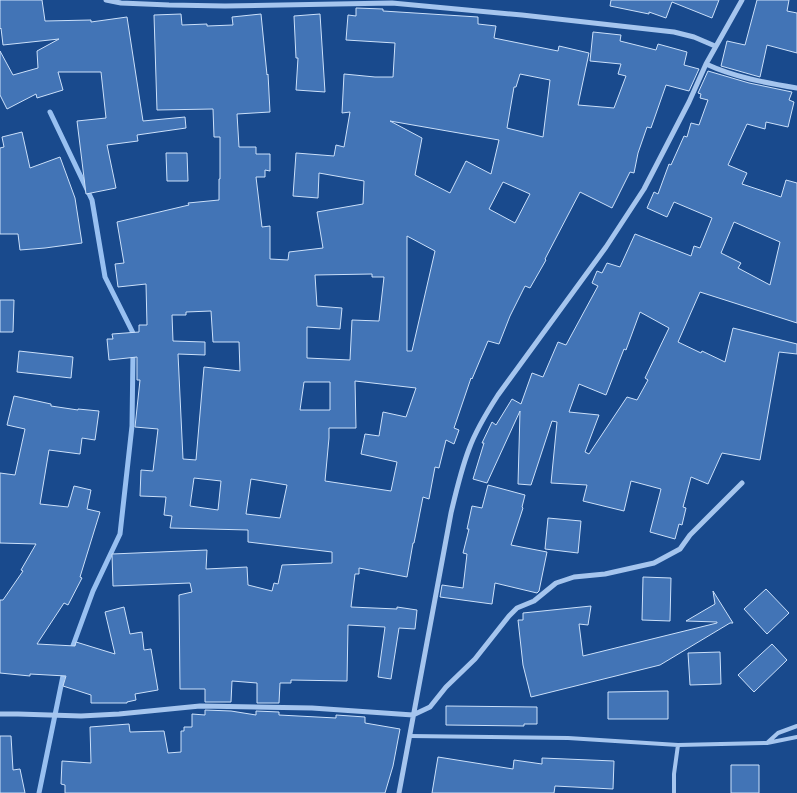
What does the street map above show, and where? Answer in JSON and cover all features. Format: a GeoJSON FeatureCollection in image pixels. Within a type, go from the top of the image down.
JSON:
{"type":"FeatureCollection","features":[{"type":"Feature","properties":{"kind":"street"},"geometry":{"type":"LineString","coordinates":[[106,0],[121,3],[169,6],[392,3],[674,32],[694,37],[715,46]]}},
{"type":"Feature","properties":{"kind":"street"},"geometry":{"type":"LineString","coordinates":[[399,793],[451,513],[470,448],[485,416],[498,395],[606,247],[644,189],[689,102],[715,46],[742,0]]}},
{"type":"Feature","properties":{"kind":"street"},"geometry":{"type":"LineString","coordinates":[[706,64],[749,78],[797,88]]}},
{"type":"Feature","properties":{"kind":"street"},"geometry":{"type":"LineString","coordinates":[[0,714],[100,715],[200,706],[312,708],[414,715],[430,707],[446,687],[475,659],[517,608],[534,601],[556,583],[574,577],[605,574],[654,563],[680,549],[690,535],[742,483]]}},
{"type":"Feature","properties":{"kind":"lane"},"geometry":{"type":"LineString","coordinates":[[767,743],[778,733],[797,726]]}},
{"type":"Feature","properties":{"kind":"lane"},"geometry":{"type":"LineString","coordinates":[[410,736],[568,738],[678,745],[767,743],[797,738]]}},
{"type":"Feature","properties":{"kind":"lane"},"geometry":{"type":"LineString","coordinates":[[674,793],[674,774],[678,745]]}},
{"type":"Feature","properties":{"kind":"building"},"geometry":{"type":"Polygon","coordinates":[[[0,0],[42,0],[45,21],[91,20],[91,22],[127,17],[143,121],[185,117],[186,128],[137,135],[138,141],[107,145],[116,188],[86,194],[77,121],[106,118],[101,72],[58,72],[63,90],[37,98],[36,94],[7,109],[0,95],[0,51],[13,75],[38,68],[37,51],[59,39],[3,45],[0,29],[0,0]]]}},
{"type":"Feature","properties":{"kind":"building"},"geometry":{"type":"Polygon","coordinates":[[[611,0],[719,0],[712,18],[672,2],[666,18],[649,12],[649,14],[610,6],[611,0]]]}},
{"type":"Feature","properties":{"kind":"building"},"geometry":{"type":"Polygon","coordinates":[[[757,0],[789,0],[787,11],[797,13],[797,53],[767,45],[760,77],[721,66],[727,41],[745,45],[757,0]]]}},
{"type":"Feature","properties":{"kind":"building"},"geometry":{"type":"Polygon","coordinates":[[[356,8],[478,17],[478,24],[496,26],[494,38],[558,51],[559,46],[589,53],[578,105],[614,108],[626,76],[618,74],[621,64],[590,61],[593,32],[621,35],[620,41],[656,50],[658,44],[687,52],[684,65],[699,69],[689,91],[666,85],[651,128],[647,127],[638,153],[634,173],[630,172],[612,208],[580,192],[530,288],[525,286],[499,344],[488,341],[471,378],[454,428],[459,430],[454,444],[446,440],[439,468],[435,467],[429,499],[423,497],[407,577],[359,568],[359,574],[355,574],[351,607],[397,609],[397,607],[417,610],[415,629],[399,628],[391,679],[378,677],[385,627],[348,625],[347,681],[291,680],[291,683],[280,683],[279,703],[257,703],[257,683],[232,681],[231,702],[205,702],[205,689],[180,689],[179,595],[192,592],[190,583],[113,586],[112,554],[207,550],[206,569],[247,567],[248,585],[272,591],[274,583],[278,584],[282,565],[332,563],[332,552],[248,542],[248,530],[170,528],[172,516],[164,515],[166,497],[140,496],[141,470],[153,471],[158,429],[135,427],[140,380],[137,380],[137,357],[109,360],[107,339],[113,339],[112,334],[139,332],[139,325],[147,325],[146,284],[118,287],[115,264],[124,263],[117,222],[189,205],[188,203],[219,200],[220,179],[220,137],[214,137],[213,109],[157,110],[154,15],[181,14],[182,25],[207,24],[207,26],[233,25],[232,17],[261,14],[270,112],[237,114],[239,147],[256,147],[256,154],[270,154],[270,171],[265,170],[265,177],[256,177],[262,227],[270,226],[270,259],[288,260],[289,252],[323,248],[317,212],[363,204],[364,181],[319,173],[318,198],[293,196],[296,153],[334,156],[336,145],[344,147],[350,112],[342,113],[344,74],[393,77],[395,43],[346,40],[348,15],[356,16],[356,8]],[[520,74],[516,87],[514,87],[507,128],[543,137],[550,80],[520,74]],[[390,121],[422,138],[415,175],[450,193],[466,161],[491,174],[499,140],[390,121]],[[503,182],[489,209],[515,223],[530,194],[503,182]],[[407,236],[407,351],[412,351],[435,251],[407,236]],[[372,274],[315,275],[317,306],[342,308],[340,329],[307,327],[307,358],[350,360],[352,320],[379,321],[384,277],[372,277],[372,274]],[[211,311],[186,312],[186,315],[172,315],[173,341],[205,342],[205,355],[178,354],[183,459],[196,460],[204,367],[240,371],[239,342],[213,342],[211,311]],[[355,381],[356,428],[329,428],[325,481],[391,491],[397,462],[361,454],[365,434],[379,436],[383,412],[406,417],[416,388],[355,381]],[[304,382],[300,410],[330,410],[330,382],[304,382]],[[194,478],[190,506],[218,510],[221,481],[194,478]],[[251,479],[246,514],[280,518],[287,485],[251,479]]]}},
{"type":"Feature","properties":{"kind":"building"},"geometry":{"type":"Polygon","coordinates":[[[320,14],[325,92],[296,90],[298,58],[296,58],[294,16],[320,14]]]}},
{"type":"Feature","properties":{"kind":"building"},"geometry":{"type":"Polygon","coordinates":[[[708,71],[749,83],[792,92],[789,100],[794,102],[788,127],[766,122],[765,129],[747,124],[728,165],[747,173],[742,184],[781,197],[786,180],[797,183],[797,323],[700,292],[678,342],[725,362],[733,328],[797,344],[797,354],[779,352],[760,460],[722,453],[708,484],[691,477],[683,507],[686,508],[682,525],[679,524],[675,539],[650,532],[661,489],[631,481],[624,511],[583,501],[587,485],[551,483],[557,422],[552,421],[531,485],[518,484],[520,411],[487,483],[473,479],[484,443],[482,443],[492,422],[496,425],[512,399],[521,404],[532,373],[543,377],[558,342],[566,345],[598,286],[592,283],[597,271],[602,273],[607,263],[620,267],[635,234],[691,256],[694,246],[700,248],[712,218],[674,202],[667,217],[647,208],[654,192],[658,194],[669,164],[671,165],[684,136],[687,137],[691,123],[699,125],[708,100],[700,98],[701,94],[698,93],[708,71]],[[734,222],[721,253],[741,263],[738,268],[770,285],[780,242],[734,222]],[[640,312],[606,395],[579,384],[569,412],[599,415],[585,452],[589,454],[627,397],[637,400],[648,380],[645,378],[669,328],[640,312]]]}},
{"type":"Feature","properties":{"kind":"building"},"geometry":{"type":"Polygon","coordinates":[[[22,132],[30,168],[60,157],[75,198],[82,243],[20,250],[18,234],[0,234],[0,148],[4,147],[2,137],[22,132]]]}},
{"type":"Feature","properties":{"kind":"building"},"geometry":{"type":"Polygon","coordinates":[[[166,153],[187,153],[188,181],[167,181],[166,153]]]}},
{"type":"Feature","properties":{"kind":"building"},"geometry":{"type":"Polygon","coordinates":[[[0,300],[14,300],[13,332],[0,332],[0,300]]]}},
{"type":"Feature","properties":{"kind":"building"},"geometry":{"type":"Polygon","coordinates":[[[19,351],[73,357],[71,378],[17,372],[19,351]]]}},
{"type":"Feature","properties":{"kind":"building"},"geometry":{"type":"Polygon","coordinates":[[[14,396],[51,404],[51,406],[99,411],[95,440],[82,438],[80,454],[49,450],[40,504],[68,507],[74,486],[91,490],[87,509],[100,512],[80,577],[82,578],[68,605],[64,603],[37,644],[75,646],[76,642],[115,654],[105,612],[124,607],[130,634],[142,632],[144,650],[151,649],[158,690],[135,694],[136,700],[127,703],[91,703],[91,695],[63,686],[66,676],[30,674],[30,676],[0,673],[0,600],[3,600],[23,571],[21,570],[36,544],[0,543],[0,473],[15,475],[25,429],[7,425],[14,396]]]}},
{"type":"Feature","properties":{"kind":"building"},"geometry":{"type":"Polygon","coordinates":[[[488,485],[525,495],[523,508],[511,545],[547,552],[539,591],[537,593],[495,583],[492,604],[440,597],[442,585],[463,588],[467,554],[463,553],[472,506],[482,508],[488,485]]]}},
{"type":"Feature","properties":{"kind":"building"},"geometry":{"type":"Polygon","coordinates":[[[548,518],[581,521],[578,553],[545,549],[548,518]]]}},
{"type":"Feature","properties":{"kind":"building"},"geometry":{"type":"Polygon","coordinates":[[[643,577],[671,578],[670,621],[642,620],[643,577]]]}},
{"type":"Feature","properties":{"kind":"building"},"geometry":{"type":"Polygon","coordinates":[[[766,589],[789,613],[767,634],[744,609],[766,589]]]}},
{"type":"Feature","properties":{"kind":"building"},"geometry":{"type":"Polygon","coordinates":[[[713,591],[733,623],[660,665],[531,697],[523,665],[518,620],[523,620],[523,613],[591,606],[588,625],[579,624],[583,656],[717,623],[686,621],[715,604],[713,591]]]}},
{"type":"Feature","properties":{"kind":"building"},"geometry":{"type":"Polygon","coordinates":[[[772,644],[787,660],[754,692],[738,675],[772,644]]]}},
{"type":"Feature","properties":{"kind":"building"},"geometry":{"type":"Polygon","coordinates":[[[720,652],[721,684],[690,685],[688,653],[720,652]]]}},
{"type":"Feature","properties":{"kind":"building"},"geometry":{"type":"Polygon","coordinates":[[[668,691],[668,719],[608,719],[608,692],[668,691]]]}},
{"type":"Feature","properties":{"kind":"building"},"geometry":{"type":"Polygon","coordinates":[[[446,706],[537,707],[537,724],[524,724],[524,726],[446,725],[446,706]]]}},
{"type":"Feature","properties":{"kind":"building"},"geometry":{"type":"Polygon","coordinates":[[[205,710],[231,711],[256,715],[256,711],[279,712],[279,715],[336,718],[336,715],[365,717],[365,723],[400,729],[393,766],[385,793],[65,793],[65,785],[61,784],[62,761],[91,763],[90,727],[129,724],[130,732],[164,731],[168,753],[181,752],[181,731],[184,731],[184,727],[192,727],[192,714],[205,715],[205,710]]]}},
{"type":"Feature","properties":{"kind":"building"},"geometry":{"type":"Polygon","coordinates":[[[0,736],[11,736],[13,770],[20,769],[25,793],[0,793],[0,736]]]}},
{"type":"Feature","properties":{"kind":"building"},"geometry":{"type":"Polygon","coordinates":[[[438,757],[513,769],[514,760],[542,764],[542,758],[614,761],[613,789],[555,786],[554,793],[432,793],[438,757]]]}},
{"type":"Feature","properties":{"kind":"building"},"geometry":{"type":"Polygon","coordinates":[[[731,765],[759,765],[759,793],[731,793],[731,765]]]}},
{"type":"Feature","properties":{"kind":"waterway"},"geometry":{"type":"LineString","coordinates":[[50,112],[92,200],[105,277],[134,337]]}},
{"type":"Feature","properties":{"kind":"waterway"},"geometry":{"type":"LineString","coordinates":[[71,651],[93,591],[120,534],[132,426],[133,353]]}},
{"type":"Feature","properties":{"kind":"waterway"},"geometry":{"type":"LineString","coordinates":[[39,793],[64,671]]}}]}
